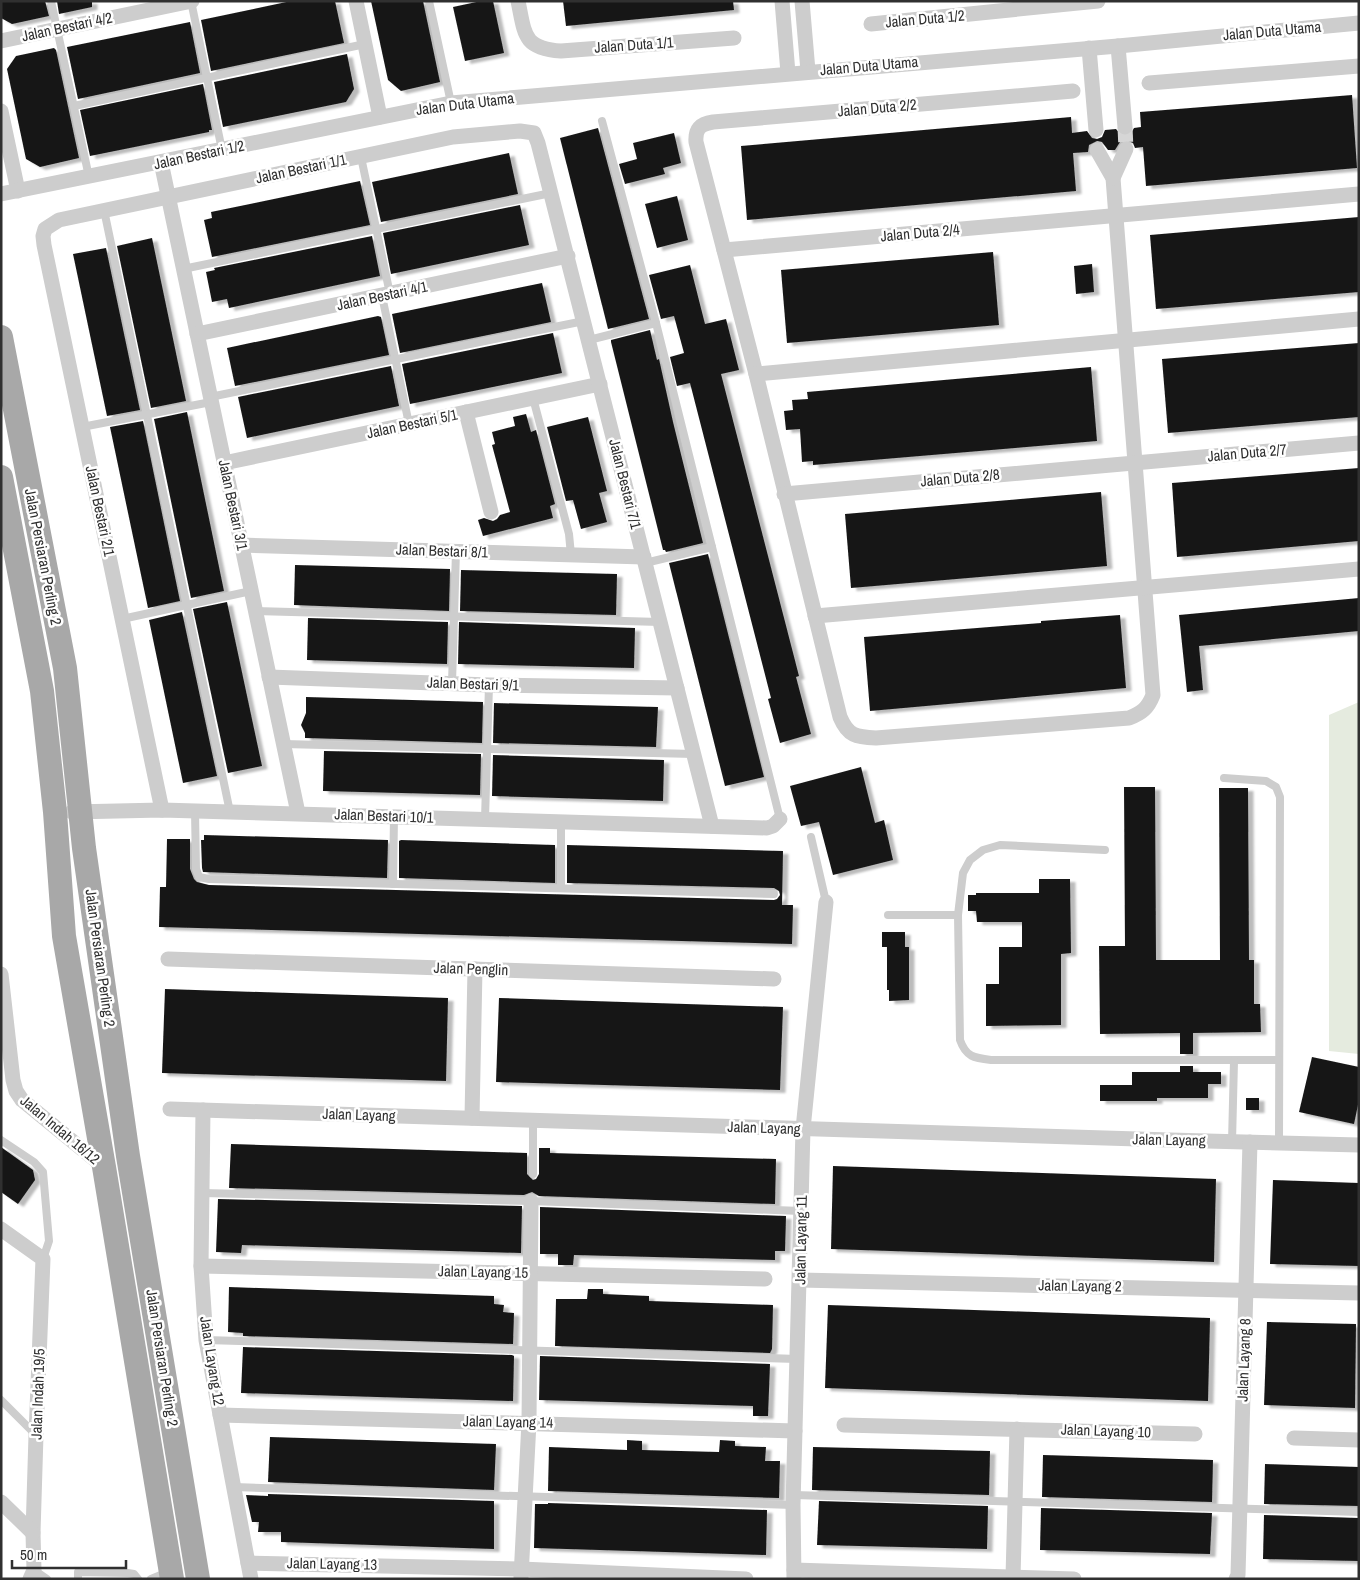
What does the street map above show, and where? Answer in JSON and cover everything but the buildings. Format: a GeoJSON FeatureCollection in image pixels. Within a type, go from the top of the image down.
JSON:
{"type":"FeatureCollection","features":[{"type":"Feature","properties":{"kind":"main road","name":"Jalan Persiaran Perling 2"},"geometry":{"type":"LineString","coordinates":[[1,337],[65,668],[84,848],[128,1156],[198,1579]]}},
{"type":"Feature","properties":{"kind":"main road","name":"Jalan Persiaran Perling 2"},"geometry":{"type":"LineString","coordinates":[[1,477],[42,691],[55,812],[64,936],[104,1167],[164,1576]]}},
{"type":"Feature","properties":{"kind":"street","name":"Jalan Bestari 4/2"},"geometry":{"type":"LineString","coordinates":[[1,41],[191,1]]}},
{"type":"Feature","properties":{"kind":"street"},"geometry":{"type":"LineString","coordinates":[[356,1],[380,117]]}},
{"type":"Feature","properties":{"kind":"street","name":"Jalan Duta 1/1"},"geometry":{"type":"LineString","coordinates":[[518,1],[526,36],[535,46],[546,50],[561,51],[734,38]]}},
{"type":"Feature","properties":{"kind":"street"},"geometry":{"type":"LineString","coordinates":[[782,1],[788,73]]}},
{"type":"Feature","properties":{"kind":"street"},"geometry":{"type":"LineString","coordinates":[[802,1],[808,71]]}},
{"type":"Feature","properties":{"kind":"street","name":"Jalan Duta 1/2"},"geometry":{"type":"LineString","coordinates":[[871,24],[1098,1]]}},
{"type":"Feature","properties":{"kind":"street","name":"Jalan Duta Utama"},"geometry":{"type":"LineString","coordinates":[[380,117],[451,103],[1118,46],[1359,23]]}},
{"type":"Feature","properties":{"kind":"street"},"geometry":{"type":"LineString","coordinates":[[1118,46],[1125,128]]}},
{"type":"Feature","properties":{"kind":"street"},"geometry":{"type":"LineString","coordinates":[[1089,48],[1096,130]]}},
{"type":"Feature","properties":{"kind":"street"},"geometry":{"type":"LineString","coordinates":[[1149,83],[1359,66]]}},
{"type":"Feature","properties":{"kind":"street","name":"Jalan Duta 2/2"},"geometry":{"type":"LineString","coordinates":[[724,250],[696,142],[695,134],[698,128],[704,124],[1073,90]]}},
{"type":"Feature","properties":{"kind":"street"},"geometry":{"type":"LineString","coordinates":[[1,111],[18,191],[1,194]]}},
{"type":"Feature","properties":{"kind":"street","name":"Jalan Bestari 1/2"},"geometry":{"type":"LineString","coordinates":[[18,191],[380,117]]}},
{"type":"Feature","properties":{"kind":"street","name":"Jalan Bestari 1/1"},"geometry":{"type":"LineString","coordinates":[[59,220],[453,137],[527,131],[534,132],[538,143]]}},
{"type":"Feature","properties":{"kind":"street","name":"Jalan Bestari 7/1"},"geometry":{"type":"LineString","coordinates":[[538,143],[712,826]]}},
{"type":"Feature","properties":{"kind":"street"},"geometry":{"type":"LineString","coordinates":[[1113,178],[1126,149]]}},
{"type":"Feature","properties":{"kind":"street"},"geometry":{"type":"LineString","coordinates":[[724,250],[840,717],[850,734],[862,738],[876,738],[1129,718],[1145,710],[1153,694],[1113,178],[1098,150]]}},
{"type":"Feature","properties":{"kind":"street","name":"Jalan Bestari 3/1"},"geometry":{"type":"LineString","coordinates":[[161,162],[298,814]]}},
{"type":"Feature","properties":{"kind":"street","name":"Jalan Duta 2/4"},"geometry":{"type":"LineString","coordinates":[[724,250],[1359,194]]}},
{"type":"Feature","properties":{"kind":"street","name":"Jalan Bestari 2/1"},"geometry":{"type":"LineString","coordinates":[[59,220],[51,223],[45,229],[43,236],[162,810]]}},
{"type":"Feature","properties":{"kind":"street","name":"Jalan Bestari 4/1"},"geometry":{"type":"LineString","coordinates":[[197,334],[568,256]]}},
{"type":"Feature","properties":{"kind":"street"},"geometry":{"type":"LineString","coordinates":[[756,374],[1359,319]]}},
{"type":"Feature","properties":{"kind":"street","name":"Jalan Bestari 5/1"},"geometry":{"type":"LineString","coordinates":[[224,463],[600,384]]}},
{"type":"Feature","properties":{"kind":"street"},"geometry":{"type":"LineString","coordinates":[[466,412],[491,512]]}},
{"type":"Feature","properties":{"kind":"street","name":"Jalan Duta 2/7"},"geometry":{"type":"LineString","coordinates":[[1135,463],[1359,444]]}},
{"type":"Feature","properties":{"kind":"street","name":"Jalan Duta 2/8"},"geometry":{"type":"LineString","coordinates":[[784,494],[1135,463]]}},
{"type":"Feature","properties":{"kind":"street","name":"Jalan Bestari 8/1"},"geometry":{"type":"LineString","coordinates":[[241,545],[571,555],[644,560]]}},
{"type":"Feature","properties":{"kind":"street"},"geometry":{"type":"LineString","coordinates":[[814,616],[1359,568]]}},
{"type":"Feature","properties":{"kind":"street","name":"Jalan Bestari 9/1"},"geometry":{"type":"LineString","coordinates":[[269,677],[489,685],[677,688]]}},
{"type":"Feature","properties":{"kind":"street","name":"Jalan Bestari 10/1"},"geometry":{"type":"LineString","coordinates":[[55,812],[162,810],[767,828],[773,826],[780,819]]}},
{"type":"Feature","properties":{"kind":"street","name":"Jalan Layang 11"},"geometry":{"type":"LineString","coordinates":[[794,1574],[793,1500],[803,1129],[826,902]]}},
{"type":"Feature","properties":{"kind":"street","name":"Jalan Penglin"},"geometry":{"type":"LineString","coordinates":[[168,959],[774,979]]}},
{"type":"Feature","properties":{"kind":"street"},"geometry":{"type":"LineString","coordinates":[[472,1118],[475,969]]}},
{"type":"Feature","properties":{"kind":"street","name":"Jalan Indah 16/12"},"geometry":{"type":"LineString","coordinates":[[1,974],[7,1063],[16,1091],[22,1100],[104,1167]]}},
{"type":"Feature","properties":{"kind":"street","name":"Jalan Layang"},"geometry":{"type":"LineString","coordinates":[[170,1109],[1359,1145]]}},
{"type":"Feature","properties":{"kind":"street","name":"Jalan Layang 12"},"geometry":{"type":"LineString","coordinates":[[203,1110],[201,1266],[206,1340],[250,1579]]}},
{"type":"Feature","properties":{"kind":"street","name":"Jalan Layang 8"},"geometry":{"type":"LineString","coordinates":[[1236,1579],[1238,1575],[1250,1142]]}},
{"type":"Feature","properties":{"kind":"street"},"geometry":{"type":"LineString","coordinates":[[521,1574],[529,1422],[531,1201]]}},
{"type":"Feature","properties":{"kind":"street"},"geometry":{"type":"LineString","coordinates":[[1,1229],[43,1259]]}},
{"type":"Feature","properties":{"kind":"street","name":"Jalan Indah 19/5"},"geometry":{"type":"LineString","coordinates":[[32,1574],[43,1259]]}},
{"type":"Feature","properties":{"kind":"street","name":"Jalan Layang 15"},"geometry":{"type":"LineString","coordinates":[[201,1266],[765,1279]]}},
{"type":"Feature","properties":{"kind":"street","name":"Jalan Layang 2"},"geometry":{"type":"LineString","coordinates":[[800,1280],[1359,1294]]}},
{"type":"Feature","properties":{"kind":"street","name":"Jalan Layang 14"},"geometry":{"type":"LineString","coordinates":[[220,1415],[529,1422],[795,1431]]}},
{"type":"Feature","properties":{"kind":"street","name":"Jalan Layang 10"},"geometry":{"type":"LineString","coordinates":[[844,1426],[1195,1434]]}},
{"type":"Feature","properties":{"kind":"street"},"geometry":{"type":"LineString","coordinates":[[1013,1577],[1018,1429]]}},
{"type":"Feature","properties":{"kind":"street"},"geometry":{"type":"LineString","coordinates":[[1294,1438],[1359,1440]]}},
{"type":"Feature","properties":{"kind":"street"},"geometry":{"type":"LineString","coordinates":[[1,1502],[33,1533]]}},
{"type":"Feature","properties":{"kind":"street","name":"Jalan Layang 13"},"geometry":{"type":"LineString","coordinates":[[248,1562],[521,1574],[746,1579]]}},
{"type":"Feature","properties":{"kind":"street"},"geometry":{"type":"LineString","coordinates":[[794,1574],[1074,1579]]}},
{"type":"Feature","properties":{"kind":"lane"},"geometry":{"type":"LineString","coordinates":[[51,1],[89,177]]}},
{"type":"Feature","properties":{"kind":"lane"},"geometry":{"type":"LineString","coordinates":[[191,1],[222,150]]}},
{"type":"Feature","properties":{"kind":"lane"},"geometry":{"type":"LineString","coordinates":[[429,1],[451,103]]}},
{"type":"Feature","properties":{"kind":"lane"},"geometry":{"type":"LineString","coordinates":[[74,106],[365,44]]}},
{"type":"Feature","properties":{"kind":"lane"},"geometry":{"type":"LineString","coordinates":[[602,121],[656,323],[780,819]]}},
{"type":"Feature","properties":{"kind":"lane"},"geometry":{"type":"LineString","coordinates":[[361,157],[376,229],[395,359],[409,424]]}},
{"type":"Feature","properties":{"kind":"lane"},"geometry":{"type":"LineString","coordinates":[[183,268],[551,193]]}},
{"type":"Feature","properties":{"kind":"lane"},"geometry":{"type":"LineString","coordinates":[[104,210],[230,812]]}},
{"type":"Feature","properties":{"kind":"lane"},"geometry":{"type":"LineString","coordinates":[[82,428],[148,415],[395,359],[584,321]]}},
{"type":"Feature","properties":{"kind":"lane"},"geometry":{"type":"LineString","coordinates":[[589,340],[656,323]]}},
{"type":"Feature","properties":{"kind":"lane"},"geometry":{"type":"LineString","coordinates":[[533,398],[568,534],[571,555]]}},
{"type":"Feature","properties":{"kind":"lane"},"geometry":{"type":"LineString","coordinates":[[644,560],[712,547]]}},
{"type":"Feature","properties":{"kind":"lane"},"geometry":{"type":"LineString","coordinates":[[452,684],[456,552]]}},
{"type":"Feature","properties":{"kind":"lane"},"geometry":{"type":"LineString","coordinates":[[122,619],[251,591]]}},
{"type":"Feature","properties":{"kind":"lane"},"geometry":{"type":"LineString","coordinates":[[255,611],[660,622]]}},
{"type":"Feature","properties":{"kind":"lane"},"geometry":{"type":"LineString","coordinates":[[485,819],[489,685]]}},
{"type":"Feature","properties":{"kind":"lane"},"geometry":{"type":"LineString","coordinates":[[283,744],[694,754]]}},
{"type":"Feature","properties":{"kind":"lane"},"geometry":{"type":"LineString","coordinates":[[1224,778],[1266,781],[1276,787],[1280,797],[1279,1143]]}},
{"type":"Feature","properties":{"kind":"lane"},"geometry":{"type":"LineString","coordinates":[[195,811],[196,868],[199,877],[209,879],[774,894]]}},
{"type":"Feature","properties":{"kind":"lane"},"geometry":{"type":"LineString","coordinates":[[393,884],[394,816]]}},
{"type":"Feature","properties":{"kind":"lane"},"geometry":{"type":"LineString","coordinates":[[561,822],[561,888]]}},
{"type":"Feature","properties":{"kind":"lane"},"geometry":{"type":"LineString","coordinates":[[811,837],[826,902]]}},
{"type":"Feature","properties":{"kind":"lane"},"geometry":{"type":"LineString","coordinates":[[1104,850],[1000,845],[983,850],[970,860],[963,873],[958,915],[960,1040],[963,1049],[969,1055],[991,1060],[1279,1060]]}},
{"type":"Feature","properties":{"kind":"lane"},"geometry":{"type":"LineString","coordinates":[[888,915],[958,915]]}},
{"type":"Feature","properties":{"kind":"lane"},"geometry":{"type":"LineString","coordinates":[[1232,1142],[1234,1061]]}},
{"type":"Feature","properties":{"kind":"lane"},"geometry":{"type":"LineString","coordinates":[[533,1121],[533,1174]]}},
{"type":"Feature","properties":{"kind":"lane"},"geometry":{"type":"LineString","coordinates":[[1,1140],[34,1162],[43,1172],[49,1241],[43,1259]]}},
{"type":"Feature","properties":{"kind":"lane"},"geometry":{"type":"LineString","coordinates":[[202,1193],[801,1210]]}},
{"type":"Feature","properties":{"kind":"lane"},"geometry":{"type":"LineString","coordinates":[[206,1340],[797,1359]]}},
{"type":"Feature","properties":{"kind":"lane"},"geometry":{"type":"LineString","coordinates":[[1,1400],[36,1435]]}},
{"type":"Feature","properties":{"kind":"lane"},"geometry":{"type":"LineString","coordinates":[[234,1487],[524,1497],[1015,1501],[1359,1512]]}},
{"type":"Feature","properties":{"kind":"lane"},"geometry":{"type":"LineString","coordinates":[[78,1579],[78,1572],[128,1573],[134,1574],[138,1579]]}},
{"type":"Feature","properties":{"kind":"lane"},"geometry":{"type":"LineString","coordinates":[[32,1574],[47,1579]]}},
{"type":"Feature","properties":{"kind":"shaded area"},"geometry":{"type":"Polygon","coordinates":[[[1359,702],[1359,1054],[1329,1051],[1329,715],[1359,702]]]}},
{"type":"Feature","properties":{"kind":"tunnel"},"geometry":{"type":"LineString","coordinates":[[1125,127],[1126,149]]}}]}
